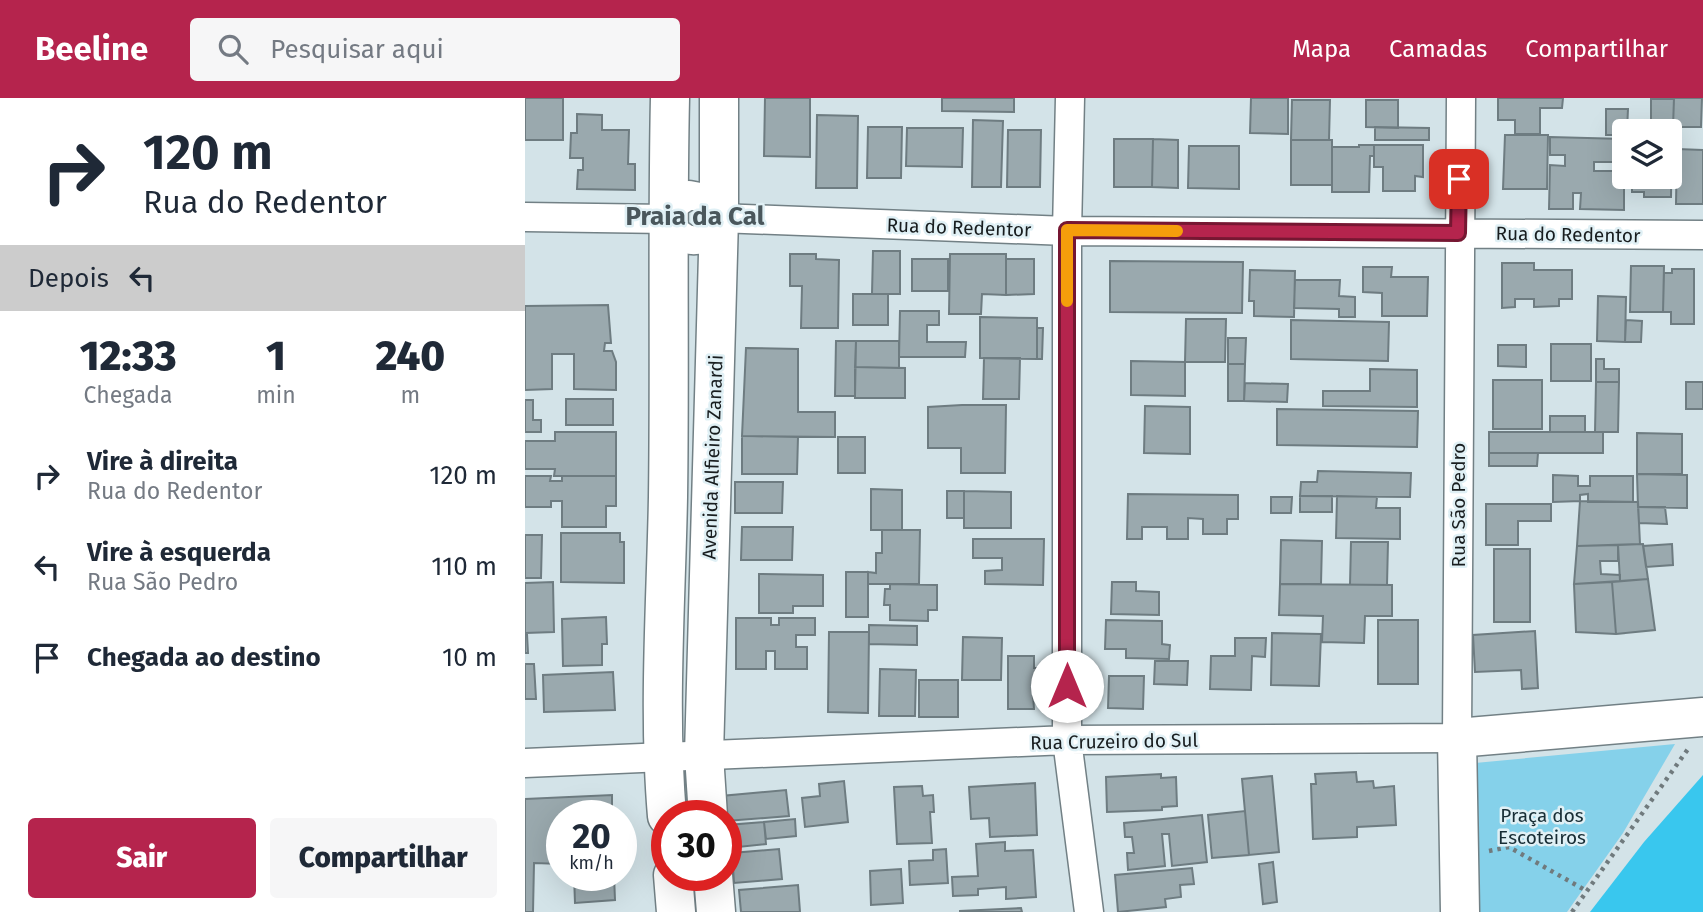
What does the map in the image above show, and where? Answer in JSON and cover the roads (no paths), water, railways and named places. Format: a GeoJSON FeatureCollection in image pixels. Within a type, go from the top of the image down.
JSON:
{"type":"FeatureCollection","features":[{"type":"Feature","properties":{"kind":"street"},"geometry":{"type":"LineString","coordinates":[[666,800],[663,760],[668,493],[667,219],[670,98]]}},
{"type":"Feature","properties":{"kind":"street","name":"Avenida Alfieiro Zanardi"},"geometry":{"type":"LineString","coordinates":[[708,800],[704,755],[719,218],[719,98]]}},
{"type":"Feature","properties":{"kind":"street"},"geometry":{"type":"LineString","coordinates":[[1070,98],[1067,230],[1067,740],[1089,912]]}},
{"type":"Feature","properties":{"kind":"street","name":"Rua São Pedro"},"geometry":{"type":"LineString","coordinates":[[1460,912],[1457,738],[1458,233],[1461,98]]}},
{"type":"Feature","properties":{"kind":"street"},"geometry":{"type":"LineString","coordinates":[[667,219],[675,204],[689,195],[705,198],[719,218]]}},
{"type":"Feature","properties":{"kind":"street"},"geometry":{"type":"LineString","coordinates":[[525,217],[667,219]]}},
{"type":"Feature","properties":{"kind":"street","name":"Rua do Redentor"},"geometry":{"type":"LineString","coordinates":[[719,218],[1067,230],[1703,235]]}},
{"type":"Feature","properties":{"kind":"street","name":"Rua Cruzeiro do Sul"},"geometry":{"type":"LineString","coordinates":[[525,763],[663,760],[704,755],[1067,740],[1457,738],[1699,728]]}},
{"type":"Feature","properties":{"kind":"street"},"geometry":{"type":"LineString","coordinates":[[674,891],[676,912]]}},
{"type":"Feature","properties":{"kind":"street"},"geometry":{"type":"LineString","coordinates":[[714,891],[716,912]]}},
{"type":"Feature","properties":{"kind":"district","name":"Praia da Cal"},"geometry":{"type":"Point","coordinates":[695,216]}},
{"type":"Feature","properties":{"kind":"park label","name":"Praça dos Escoteiros"},"geometry":{"type":"Point","coordinates":[1542,826]}}]}
